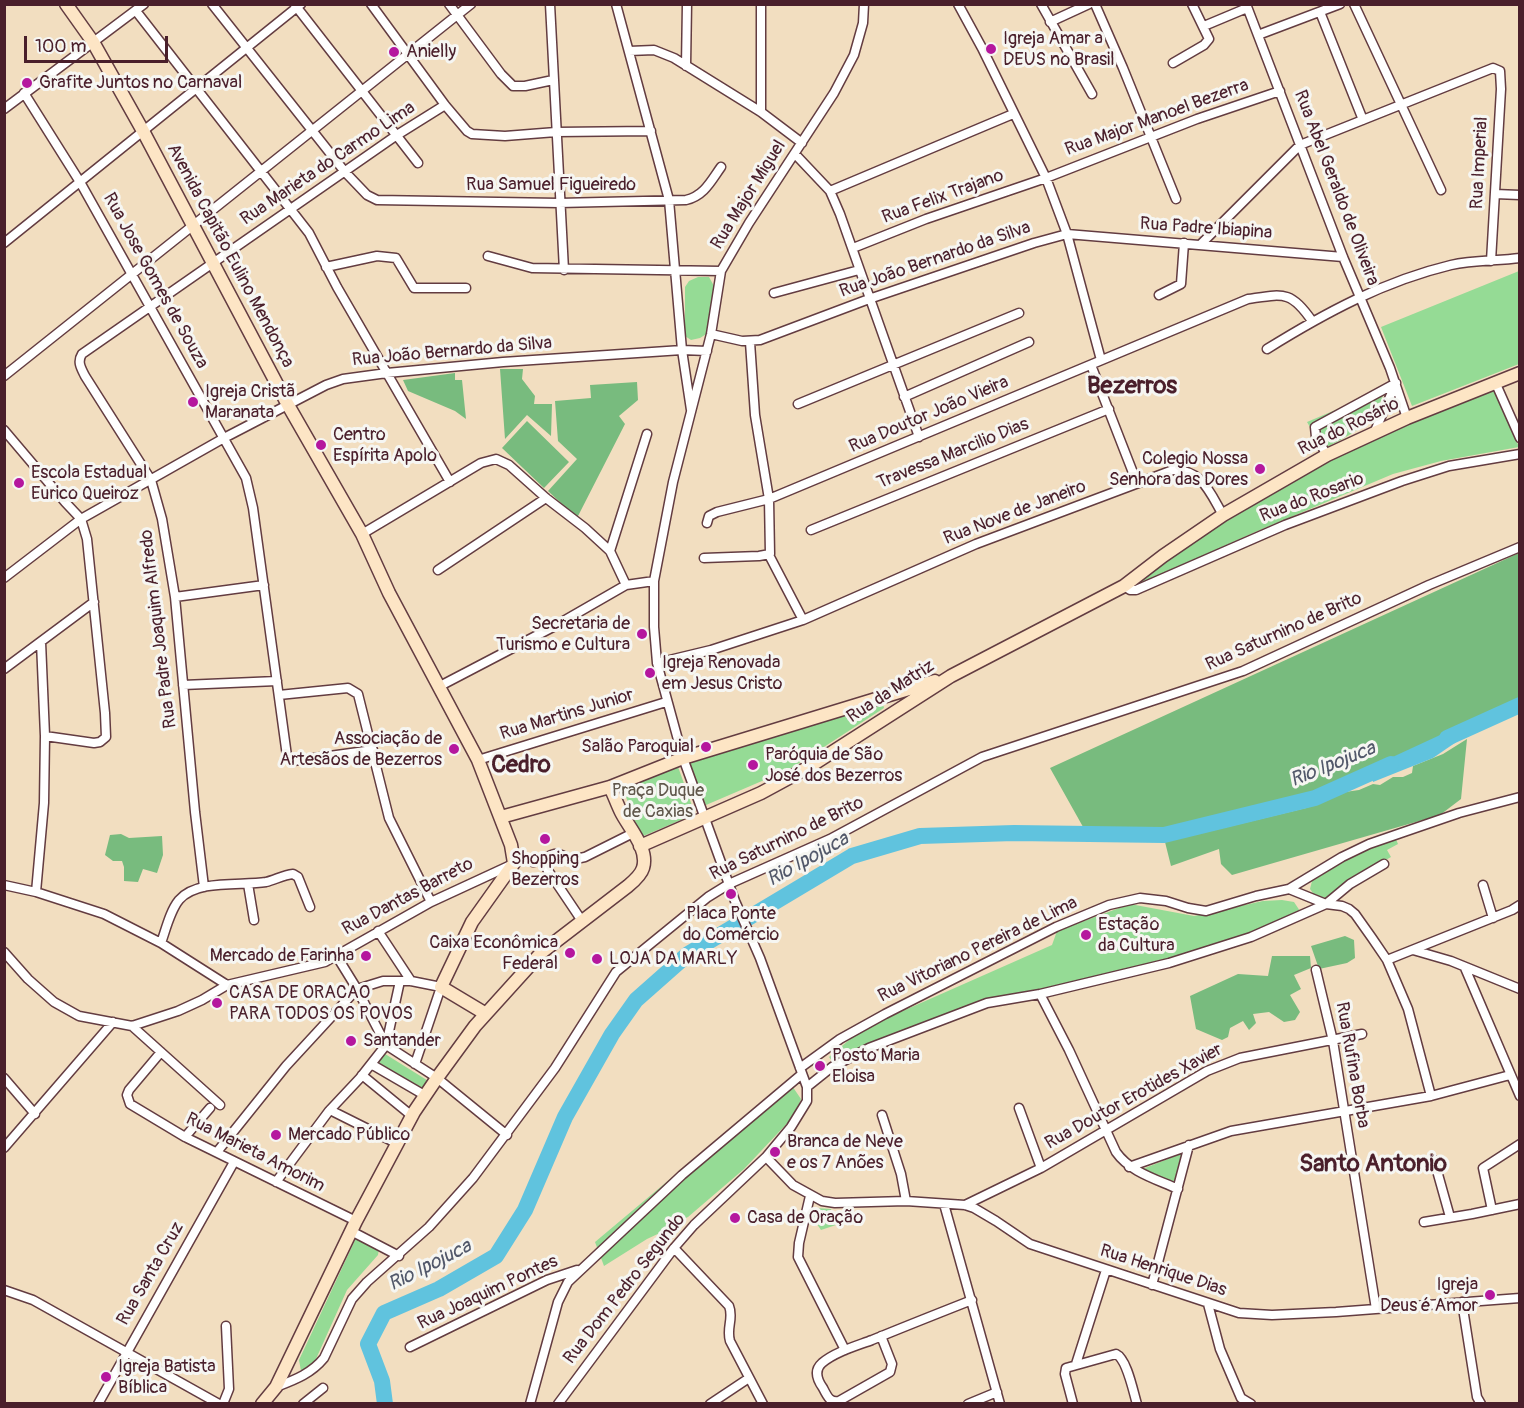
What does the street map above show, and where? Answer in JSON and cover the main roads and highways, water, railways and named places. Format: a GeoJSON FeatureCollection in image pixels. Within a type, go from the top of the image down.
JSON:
{"type":"FeatureCollection","features":[{"type":"Feature","properties":{"kind":"main road","name":"Avenida Capitão Eulino Mendonça"},"geometry":{"type":"LineString","coordinates":[[66,4],[93,42],[143,131],[288,405],[362,534],[389,593],[478,760],[501,818],[513,860]]}},
{"type":"Feature","properties":{"kind":"main road","name":"Rua do Rosário"},"geometry":{"type":"LineString","coordinates":[[951,676],[1124,586],[1162,556],[1223,515],[1327,455],[1407,418],[1520,373]]}},
{"type":"Feature","properties":{"kind":"main road","name":"Rua da Matriz"},"geometry":{"type":"LineString","coordinates":[[501,818],[610,787],[683,758],[951,676]]}},
{"type":"Feature","properties":{"kind":"main road","name":"Rua da Matriz"},"geometry":{"type":"LineString","coordinates":[[640,846],[761,793],[809,767],[951,676]]}},
{"type":"Feature","properties":{"kind":"main road"},"geometry":{"type":"LineString","coordinates":[[262,1404],[276,1386],[353,1226],[412,1116],[437,1078],[486,1014],[542,952],[638,877],[644,868],[644,856],[640,846],[610,787]]}},
{"type":"Feature","properties":{"kind":"main road","name":"Rua Dantas Barreto"},"geometry":{"type":"LineString","coordinates":[[486,1014],[441,987],[468,928],[513,860]]}},
{"type":"Feature","properties":{"kind":"water"},"geometry":{"type":"Polygon","coordinates":[[[1466,723],[1465,736],[1433,758],[1373,782],[1371,767],[1466,723]]]}},
{"type":"Feature","properties":{"kind":"waterway","name":"Rio Ipojuca"},"geometry":{"type":"LineString","coordinates":[[1447,738],[1520,705]]}},
{"type":"Feature","properties":{"kind":"waterway","name":"Rio Ipojuca"},"geometry":{"type":"LineString","coordinates":[[385,1404],[382,1381],[368,1344],[384,1313],[439,1289],[496,1256],[525,1210],[565,1117],[612,1034],[636,1000],[688,954],[852,856],[920,836],[1014,833],[1164,835],[1315,798],[1391,764]]}},
{"type":"Feature","properties":{"kind":"place","name":"Igreja Amar a DEUS no Brasil"},"geometry":{"type":"Point","coordinates":[991,49]}},
{"type":"Feature","properties":{"kind":"place","name":"Anielly"},"geometry":{"type":"Point","coordinates":[394,52]}},
{"type":"Feature","properties":{"kind":"place","name":"Grafite Juntos no Carnaval"},"geometry":{"type":"Point","coordinates":[27,83]}},
{"type":"Feature","properties":{"kind":"place","name":"Igreja Cristã Maranata"},"geometry":{"type":"Point","coordinates":[193,402]}},
{"type":"Feature","properties":{"kind":"place","name":"Centro Espírita Apolo"},"geometry":{"type":"Point","coordinates":[321,445]}},
{"type":"Feature","properties":{"kind":"place","name":"Colegio Nossa Senhora das Dores"},"geometry":{"type":"Point","coordinates":[1260,469]}},
{"type":"Feature","properties":{"kind":"place","name":"Escola Estadual Eurico Queiroz"},"geometry":{"type":"Point","coordinates":[19,483]}},
{"type":"Feature","properties":{"kind":"place","name":"Secretaria de Turismo e Cultura"},"geometry":{"type":"Point","coordinates":[642,634]}},
{"type":"Feature","properties":{"kind":"place","name":"Igreja Renovada em Jesus Cristo"},"geometry":{"type":"Point","coordinates":[650,673]}},
{"type":"Feature","properties":{"kind":"place","name":"Salão Paroquial"},"geometry":{"type":"Point","coordinates":[706,747]}},
{"type":"Feature","properties":{"kind":"place","name":"Associação de Artesãos de Bezerros"},"geometry":{"type":"Point","coordinates":[454,749]}},
{"type":"Feature","properties":{"kind":"place","name":"Paróquia de São José dos Bezerros"},"geometry":{"type":"Point","coordinates":[753,765]}},
{"type":"Feature","properties":{"kind":"place","name":"Shopping Bezerros"},"geometry":{"type":"Point","coordinates":[545,839]}},
{"type":"Feature","properties":{"kind":"place","name":"Placa Ponte do Comércio"},"geometry":{"type":"Point","coordinates":[731,894]}},
{"type":"Feature","properties":{"kind":"place","name":"Estação da Cultura"},"geometry":{"type":"Point","coordinates":[1086,935]}},
{"type":"Feature","properties":{"kind":"place","name":"Caixa Econômica Federal"},"geometry":{"type":"Point","coordinates":[570,953]}},
{"type":"Feature","properties":{"kind":"place","name":"Mercado de Farinha"},"geometry":{"type":"Point","coordinates":[366,956]}},
{"type":"Feature","properties":{"kind":"place","name":"LOJA DA MARLY"},"geometry":{"type":"Point","coordinates":[597,959]}},
{"type":"Feature","properties":{"kind":"place","name":"CASA DE ORACAO PARA TODOS OS POVOS"},"geometry":{"type":"Point","coordinates":[217,1003]}},
{"type":"Feature","properties":{"kind":"place","name":"Santander"},"geometry":{"type":"Point","coordinates":[351,1041]}},
{"type":"Feature","properties":{"kind":"place","name":"Posto Maria Eloisa"},"geometry":{"type":"Point","coordinates":[820,1066]}},
{"type":"Feature","properties":{"kind":"place","name":"Mercado Público"},"geometry":{"type":"Point","coordinates":[276,1135]}},
{"type":"Feature","properties":{"kind":"place","name":"Branca de Neve e os 7 Anões"},"geometry":{"type":"Point","coordinates":[775,1152]}},
{"type":"Feature","properties":{"kind":"place","name":"Casa de Oração"},"geometry":{"type":"Point","coordinates":[735,1218]}},
{"type":"Feature","properties":{"kind":"place","name":"Igreja Deus é Amor"},"geometry":{"type":"Point","coordinates":[1490,1295]}},
{"type":"Feature","properties":{"kind":"place","name":"Igreja Batista Bíblica"},"geometry":{"type":"Point","coordinates":[106,1377]}},
{"type":"Feature","properties":{"kind":"district","name":"Bezerros"},"geometry":{"type":"Point","coordinates":[1132,387]}},
{"type":"Feature","properties":{"kind":"district","name":"Cedro"},"geometry":{"type":"Point","coordinates":[521,766]}},
{"type":"Feature","properties":{"kind":"district","name":"Santo Antonio"},"geometry":{"type":"Point","coordinates":[1373,1165]}},
{"type":"Feature","properties":{"kind":"park label","name":"Praça Duque de Caxias"},"geometry":{"type":"Point","coordinates":[658,801]}}]}
